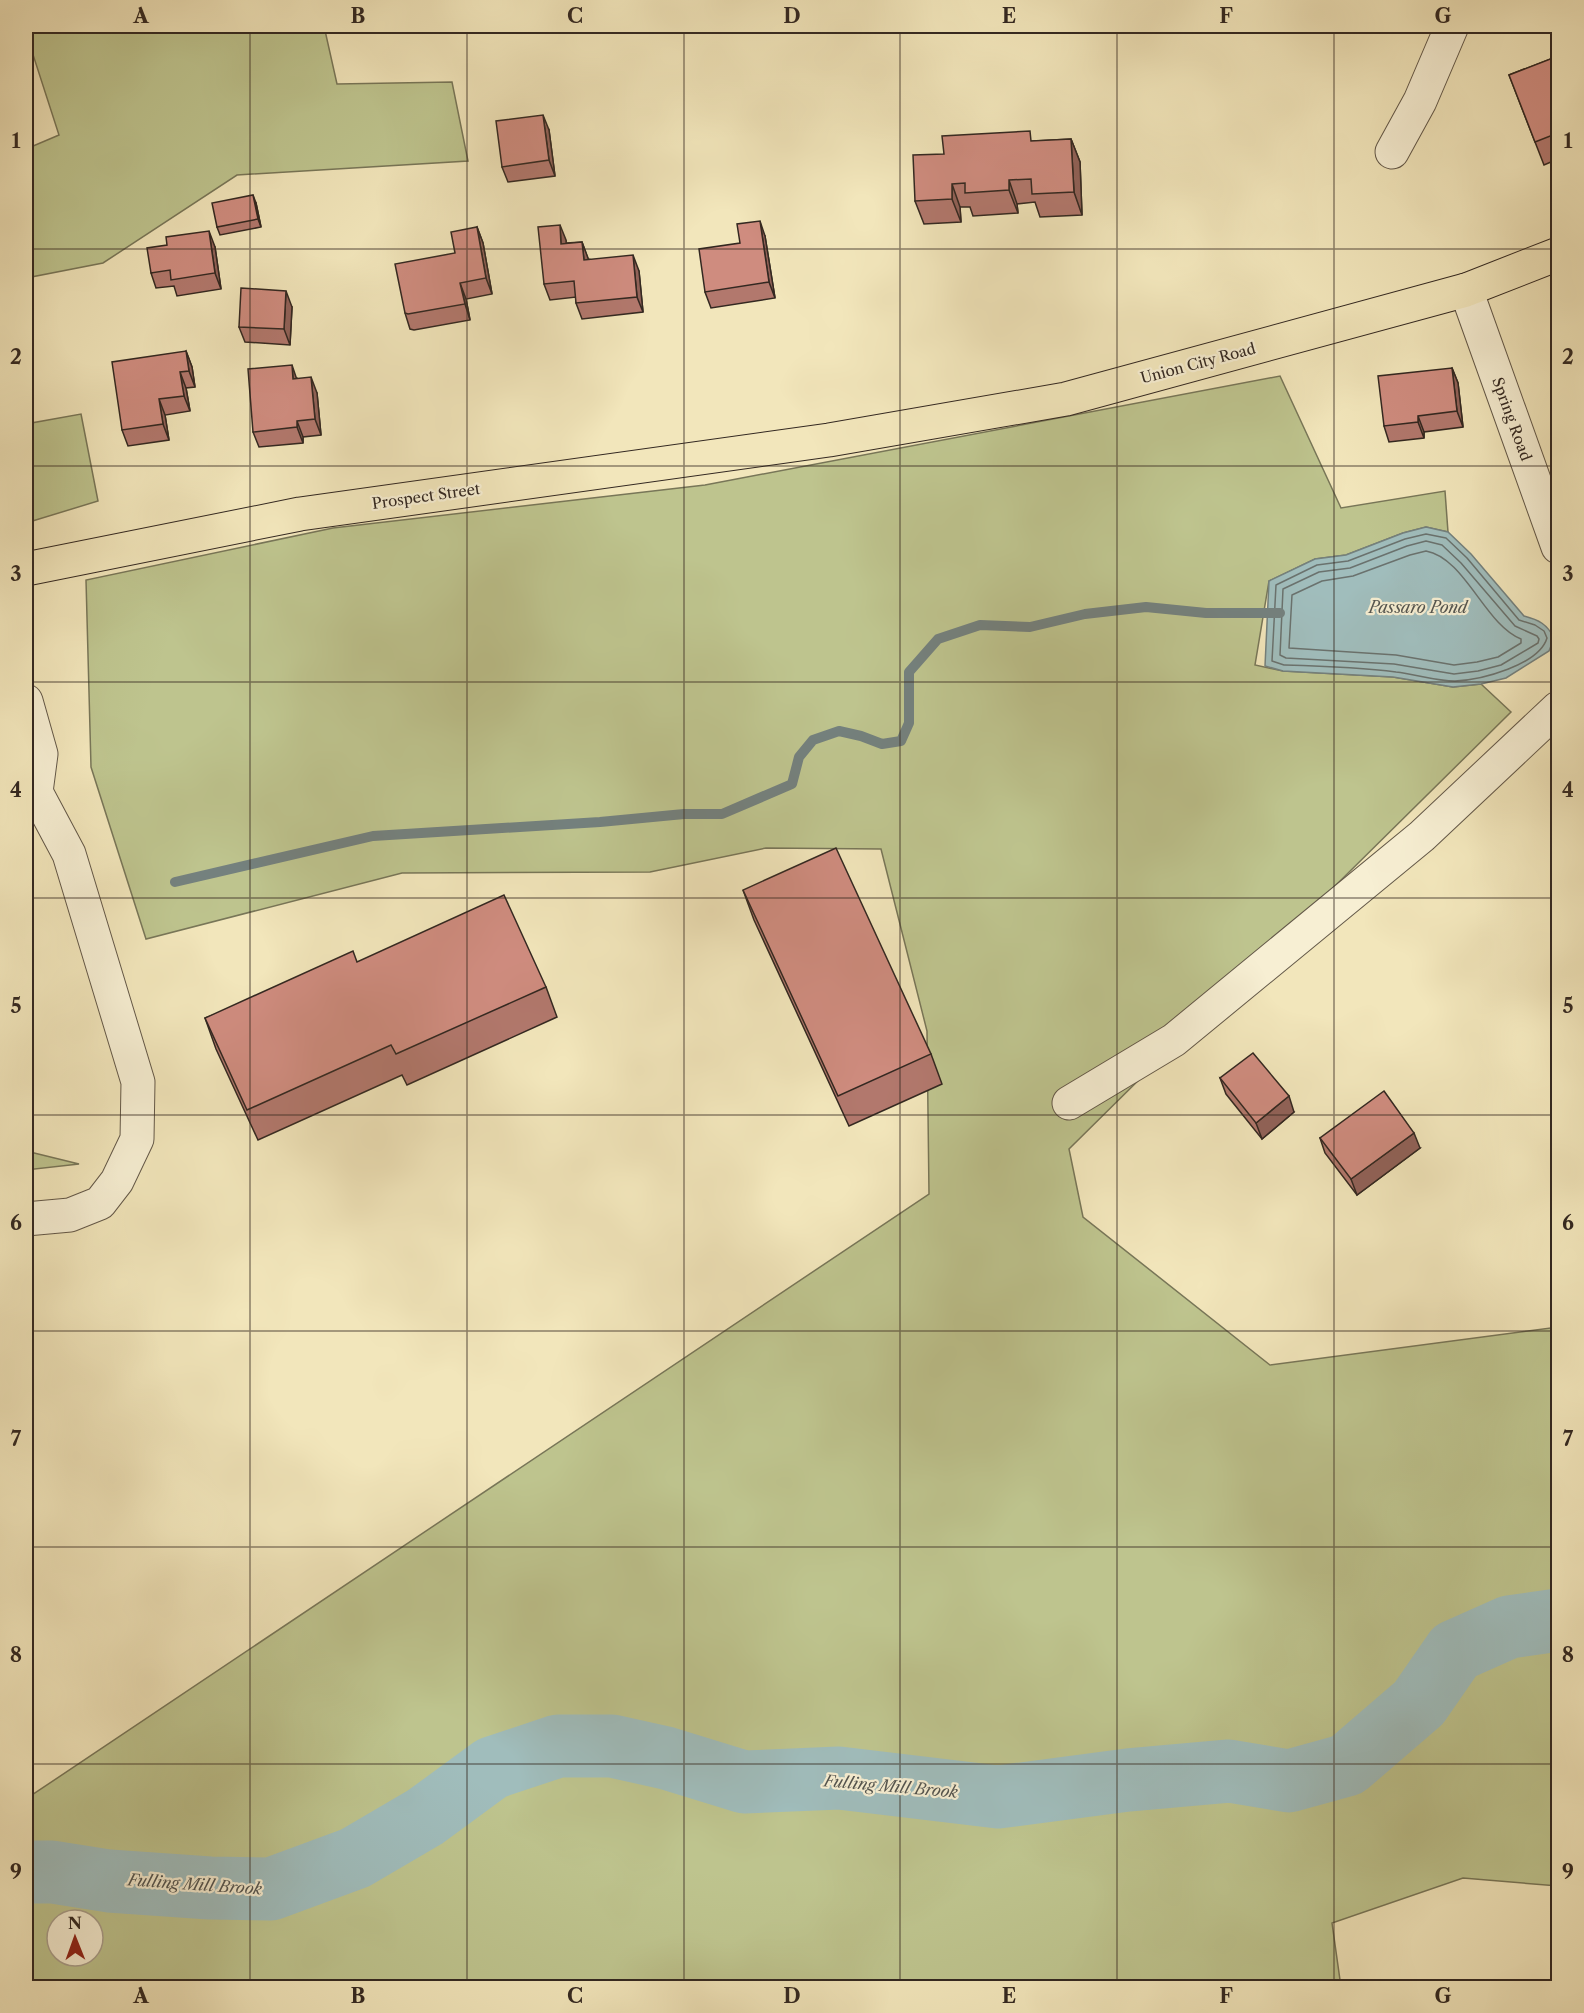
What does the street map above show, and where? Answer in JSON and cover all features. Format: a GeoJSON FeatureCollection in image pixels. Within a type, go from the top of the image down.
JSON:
{"type":"FeatureCollection","features":[{"type":"Feature","properties":{"kind":"main road","name":"Union City Road"},"geometry":{"type":"LineString","coordinates":[[829,440],[1066,399],[1466,290],[1558,254]]}},
{"type":"Feature","properties":{"kind":"main road","name":"Prospect Street"},"geometry":{"type":"LineString","coordinates":[[26,568],[300,514],[829,440]]}},
{"type":"Feature","properties":{"kind":"street"},"geometry":{"type":"LineString","coordinates":[[1392,152],[1420,101],[1452,26]]}},
{"type":"Feature","properties":{"kind":"street","name":"Spring Road"},"geometry":{"type":"LineString","coordinates":[[1466,290],[1558,547]]}},
{"type":"Feature","properties":{"kind":"street"},"geometry":{"type":"LineString","coordinates":[[26,702],[41,754],[31,796],[69,854],[138,1082],[137,1139],[117,1181],[100,1203],[70,1215],[26,1219]]}},
{"type":"Feature","properties":{"kind":"street"},"geometry":{"type":"LineString","coordinates":[[1069,1103],[1174,1040],[1422,836],[1558,708]]}},
{"type":"Feature","properties":{"kind":"green space"},"geometry":{"type":"Polygon","coordinates":[[[26,26],[324,26],[337,84],[452,82],[468,161],[237,175],[103,263],[26,278],[26,149],[59,135],[26,33],[26,26]]]}},
{"type":"Feature","properties":{"kind":"green space"},"geometry":{"type":"Polygon","coordinates":[[[1280,376],[1341,508],[1445,491],[1448,532],[1426,527],[1403,533],[1346,555],[1315,559],[1269,581],[1255,665],[1283,671],[1393,677],[1453,687],[1481,684],[1511,712],[1069,1149],[1083,1217],[1270,1365],[1558,1327],[1558,1886],[1463,1878],[1332,1923],[1341,1987],[26,1988],[26,1799],[929,1194],[927,1031],[881,849],[766,848],[650,872],[402,873],[146,939],[91,767],[86,580],[333,528],[705,485],[1280,376]]]}},
{"type":"Feature","properties":{"kind":"green space"},"geometry":{"type":"Polygon","coordinates":[[[81,414],[98,501],[26,523],[26,424],[81,414]]]}},
{"type":"Feature","properties":{"kind":"green space"},"geometry":{"type":"Polygon","coordinates":[[[26,1151],[79,1164],[26,1170],[26,1151]]]}},
{"type":"Feature","properties":{"kind":"water","name":"Passaro Pond"},"geometry":{"type":"Polygon","coordinates":[[[1426,527],[1448,532],[1471,554],[1524,616],[1545,626],[1554,638],[1549,651],[1506,678],[1453,687],[1393,677],[1283,671],[1265,666],[1269,581],[1315,559],[1346,555],[1403,533],[1426,527]]]}},
{"type":"Feature","properties":{"kind":"building"},"geometry":{"type":"Polygon","coordinates":[[[1558,56],[1558,133],[1535,142],[1509,75],[1558,56]]]}},
{"type":"Feature","properties":{"kind":"building"},"geometry":{"type":"Polygon","coordinates":[[[543,115],[549,160],[502,167],[496,121],[543,115]]]}},
{"type":"Feature","properties":{"kind":"building"},"geometry":{"type":"Polygon","coordinates":[[[1030,131],[1031,141],[1071,139],[1074,192],[1032,194],[1031,179],[1009,180],[1009,190],[965,193],[965,183],[952,184],[952,199],[915,201],[913,155],[944,154],[942,136],[1030,131]]]}},
{"type":"Feature","properties":{"kind":"building"},"geometry":{"type":"Polygon","coordinates":[[[253,195],[258,219],[217,227],[212,203],[253,195]]]}},
{"type":"Feature","properties":{"kind":"building"},"geometry":{"type":"Polygon","coordinates":[[[760,221],[769,282],[705,292],[699,249],[740,243],[737,224],[760,221]]]}},
{"type":"Feature","properties":{"kind":"building"},"geometry":{"type":"Polygon","coordinates":[[[560,225],[561,244],[582,242],[584,260],[633,255],[637,297],[576,303],[574,281],[544,284],[538,227],[560,225]]]}},
{"type":"Feature","properties":{"kind":"building"},"geometry":{"type":"Polygon","coordinates":[[[477,227],[486,278],[460,283],[465,304],[405,313],[395,264],[455,253],[451,232],[477,227]]]}},
{"type":"Feature","properties":{"kind":"building"},"geometry":{"type":"Polygon","coordinates":[[[209,231],[215,273],[171,280],[170,270],[151,273],[147,248],[167,245],[166,237],[209,231]]]}},
{"type":"Feature","properties":{"kind":"building"},"geometry":{"type":"Polygon","coordinates":[[[241,288],[286,291],[284,329],[239,327],[241,288]]]}},
{"type":"Feature","properties":{"kind":"building"},"geometry":{"type":"Polygon","coordinates":[[[186,351],[189,371],[180,372],[184,396],[159,399],[163,424],[122,430],[112,362],[186,351]]]}},
{"type":"Feature","properties":{"kind":"building"},"geometry":{"type":"Polygon","coordinates":[[[292,365],[293,379],[311,377],[315,419],[297,421],[297,427],[253,432],[248,369],[292,365]]]}},
{"type":"Feature","properties":{"kind":"building"},"geometry":{"type":"Polygon","coordinates":[[[1452,368],[1457,411],[1418,416],[1418,422],[1384,426],[1378,376],[1452,368]]]}},
{"type":"Feature","properties":{"kind":"building"},"geometry":{"type":"Polygon","coordinates":[[[836,848],[931,1054],[838,1096],[743,890],[836,848]]]}},
{"type":"Feature","properties":{"kind":"building"},"geometry":{"type":"Polygon","coordinates":[[[504,895],[546,987],[396,1054],[391,1045],[247,1110],[205,1018],[353,951],[357,962],[504,895]]]}},
{"type":"Feature","properties":{"kind":"building"},"geometry":{"type":"Polygon","coordinates":[[[1253,1053],[1289,1096],[1256,1123],[1220,1078],[1253,1053]]]}},
{"type":"Feature","properties":{"kind":"building"},"geometry":{"type":"Polygon","coordinates":[[[1384,1091],[1414,1133],[1351,1179],[1320,1138],[1384,1091]]]}},
{"type":"Feature","properties":{"kind":"building"},"geometry":{"type":"Polygon","coordinates":[[[1457,1985],[1457,1988],[1399,1988],[1399,1986],[1457,1985]]]}},
{"type":"Feature","properties":{"kind":"waterway"},"geometry":{"type":"LineString","coordinates":[[175,882],[373,836],[600,822],[684,814],[722,814],[792,784],[799,757],[813,740],[839,731],[882,744],[901,741],[909,723],[909,672],[938,639],[980,625],[1030,627],[1085,614],[1146,607],[1206,613],[1280,613]]}},
{"type":"Feature","properties":{"kind":"waterway","name":"Fulling Mill Brook"},"geometry":{"type":"LineString","coordinates":[[26,1872],[52,1872],[109,1881],[210,1888],[271,1889],[355,1858],[425,1817],[492,1768],[558,1746],[612,1746],[666,1758],[744,1782],[839,1778],[998,1797],[1128,1780],[1229,1771],[1289,1781],[1347,1765],[1419,1703],[1455,1651],[1509,1627],[1558,1620]]}}]}
